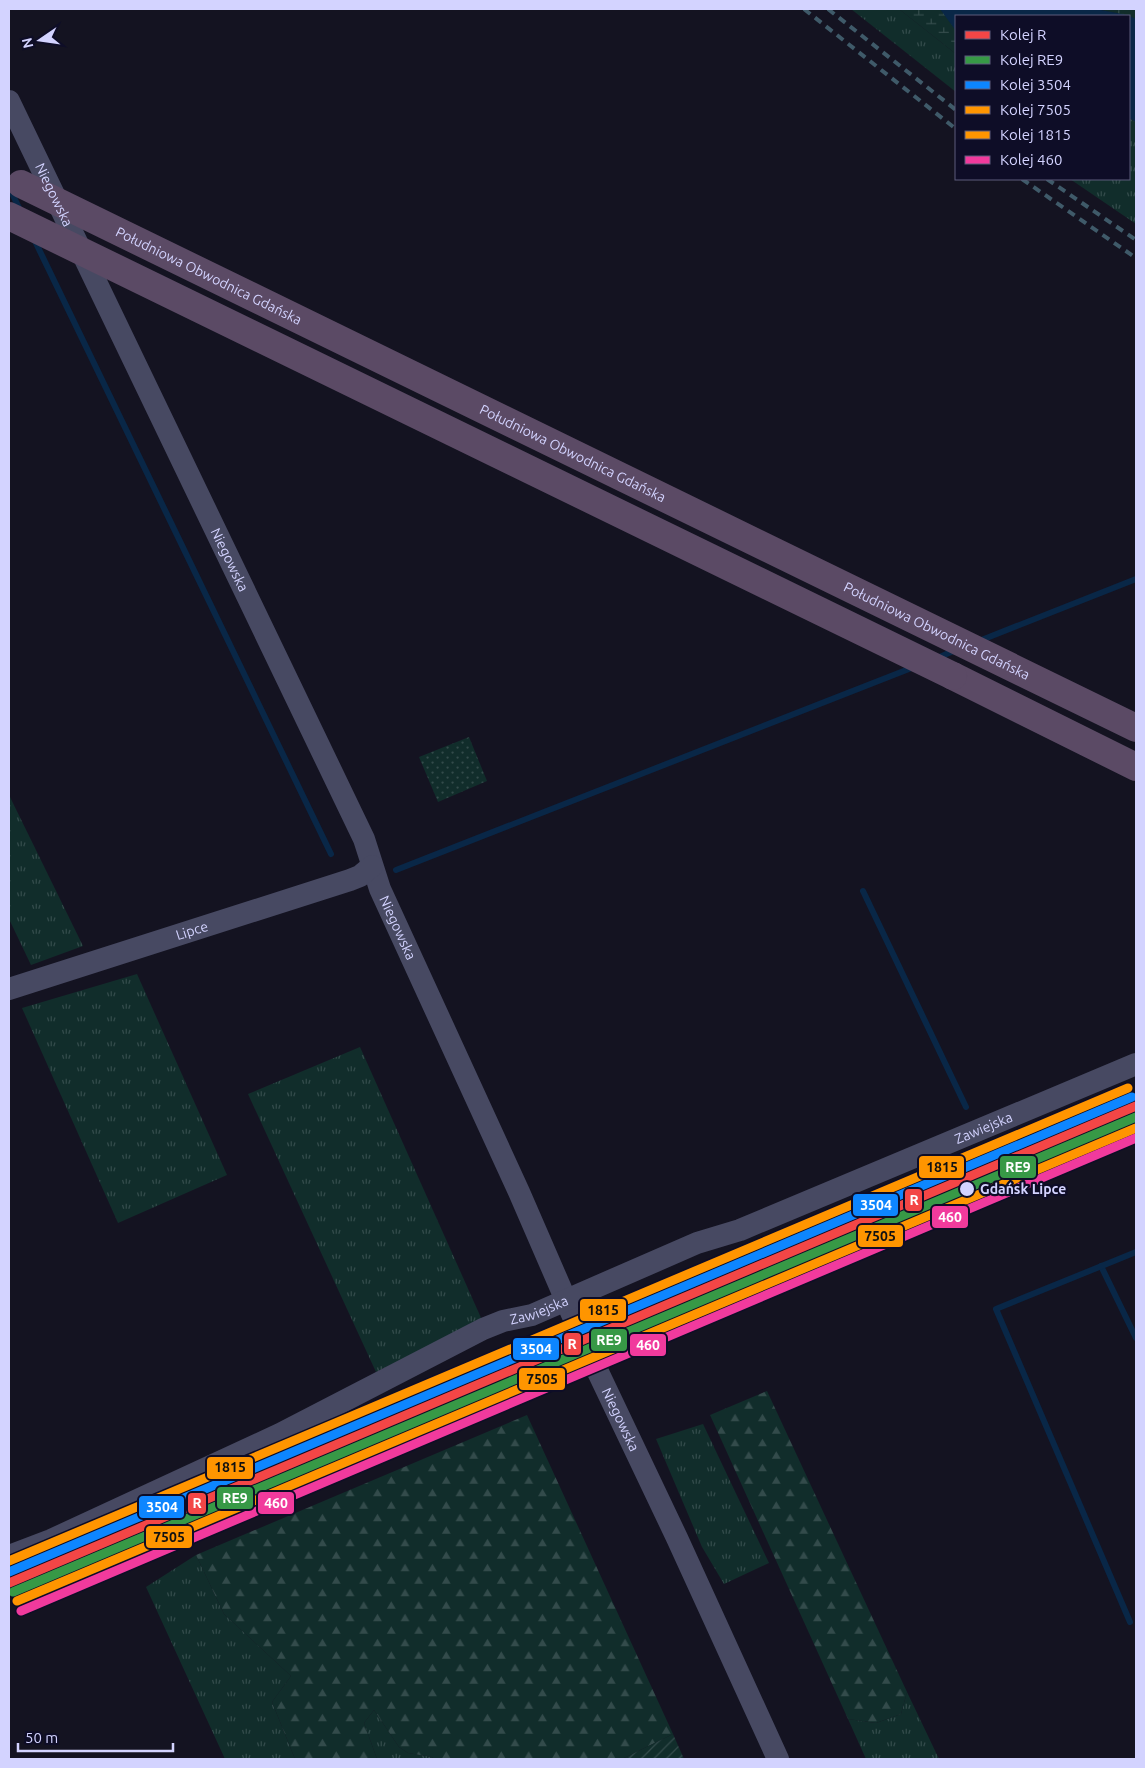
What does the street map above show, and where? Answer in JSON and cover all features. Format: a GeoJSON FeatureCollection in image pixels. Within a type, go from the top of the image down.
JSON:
{"type":"FeatureCollection","features":[{"type":"Feature","properties":{"kind":"highway","name":"Południowa Obwodnica Gdańska"},"geometry":{"type":"LineString","coordinates":[[9,178],[1136,728]]}},
{"type":"Feature","properties":{"kind":"highway"},"geometry":{"type":"LineString","coordinates":[[9,216],[1136,767]]}},
{"type":"Feature","properties":{"kind":"street","name":"Niegowska"},"geometry":{"type":"LineString","coordinates":[[9,101],[364,839],[380,889],[507,1166],[588,1351],[778,1759]]}},
{"type":"Feature","properties":{"kind":"street","name":"Lipce"},"geometry":{"type":"LineString","coordinates":[[9,989],[350,880],[360,876],[372,866]]}},
{"type":"Feature","properties":{"kind":"street","name":"Zawiejska"},"geometry":{"type":"LineString","coordinates":[[9,1556],[50,1540],[280,1434],[483,1329],[503,1321],[532,1315],[697,1244],[740,1230],[1136,1064]]}},
{"type":"Feature","properties":{"kind":"green space"},"geometry":{"type":"Polygon","coordinates":[[[851,9],[899,9],[955,53],[955,91],[851,9]]]}},
{"type":"Feature","properties":{"kind":"green space"},"geometry":{"type":"Polygon","coordinates":[[[899,9],[941,9],[955,16],[955,53],[899,9]]]}},
{"type":"Feature","properties":{"kind":"green space"},"geometry":{"type":"Polygon","coordinates":[[[1096,9],[1136,9],[1136,44],[1130,15],[1096,9]]]}},
{"type":"Feature","properties":{"kind":"green space"},"geometry":{"type":"Polygon","coordinates":[[[1130,119],[1136,122],[1136,224],[1071,180],[1130,180],[1130,119]]]}},
{"type":"Feature","properties":{"kind":"green space"},"geometry":{"type":"Polygon","coordinates":[[[469,737],[487,781],[438,802],[419,757],[469,737]]]}},
{"type":"Feature","properties":{"kind":"green space"},"geometry":{"type":"Polygon","coordinates":[[[9,795],[83,946],[31,965],[9,919],[9,795]]]}},
{"type":"Feature","properties":{"kind":"green space"},"geometry":{"type":"Polygon","coordinates":[[[137,974],[227,1175],[118,1223],[22,1008],[137,974]]]}},
{"type":"Feature","properties":{"kind":"green space"},"geometry":{"type":"Polygon","coordinates":[[[360,1047],[482,1320],[376,1372],[248,1094],[360,1047]]]}},
{"type":"Feature","properties":{"kind":"green space"},"geometry":{"type":"Polygon","coordinates":[[[767,1391],[907,1692],[901,1714],[876,1723],[848,1719],[710,1415],[767,1391]]]}},
{"type":"Feature","properties":{"kind":"green space"},"geometry":{"type":"Polygon","coordinates":[[[527,1415],[673,1734],[622,1759],[434,1759],[408,1753],[399,1747],[374,1710],[364,1723],[377,1759],[295,1759],[272,1702],[291,1676],[224,1614],[196,1555],[527,1415]]]}},
{"type":"Feature","properties":{"kind":"green space"},"geometry":{"type":"Polygon","coordinates":[[[703,1424],[769,1563],[724,1584],[702,1547],[656,1439],[703,1424]]]}},
{"type":"Feature","properties":{"kind":"green space"},"geometry":{"type":"Polygon","coordinates":[[[196,1555],[224,1614],[291,1676],[272,1702],[295,1759],[225,1759],[146,1587],[196,1555]]]}},
{"type":"Feature","properties":{"kind":"green space"},"geometry":{"type":"Polygon","coordinates":[[[907,1692],[939,1759],[866,1759],[848,1719],[876,1723],[901,1714],[907,1692]]]}},
{"type":"Feature","properties":{"kind":"green space"},"geometry":{"type":"Polygon","coordinates":[[[374,1710],[399,1747],[408,1753],[434,1759],[377,1759],[364,1723],[374,1710]]]}},
{"type":"Feature","properties":{"kind":"green space"},"geometry":{"type":"Polygon","coordinates":[[[673,1734],[684,1759],[622,1759],[673,1734]]]}},
{"type":"Feature","properties":{"kind":"water"},"geometry":{"type":"Polygon","coordinates":[[[940,9],[1096,9],[1127,15],[955,15],[955,30],[940,9]]]}},
{"type":"Feature","properties":{"kind":"water"},"geometry":{"type":"Polygon","coordinates":[[[1130,16],[1136,19],[1136,122],[1130,119],[1130,16]]]}},
{"type":"Feature","properties":{"kind":"waterway"},"geometry":{"type":"LineString","coordinates":[[9,187],[21,212]]}},
{"type":"Feature","properties":{"kind":"waterway"},"geometry":{"type":"LineString","coordinates":[[34,239],[331,854]]}},
{"type":"Feature","properties":{"kind":"waterway"},"geometry":{"type":"LineString","coordinates":[[979,641],[1136,579]]}},
{"type":"Feature","properties":{"kind":"waterway"},"geometry":{"type":"LineString","coordinates":[[935,659],[958,649]]}},
{"type":"Feature","properties":{"kind":"waterway"},"geometry":{"type":"LineString","coordinates":[[396,870],[914,667]]}},
{"type":"Feature","properties":{"kind":"waterway"},"geometry":{"type":"LineString","coordinates":[[863,891],[966,1107]]}},
{"type":"Feature","properties":{"kind":"waterway"},"geometry":{"type":"LineString","coordinates":[[1130,1622],[996,1309],[1136,1252]]}},
{"type":"Feature","properties":{"kind":"waterway"},"geometry":{"type":"LineString","coordinates":[[1101,1266],[1136,1338]]}},
{"type":"Feature","properties":{"kind":"railway"},"geometry":{"type":"LineString","coordinates":[[804,9],[955,128]]}},
{"type":"Feature","properties":{"kind":"railway"},"geometry":{"type":"LineString","coordinates":[[828,9],[955,109]]}},
{"type":"Feature","properties":{"kind":"railway"},"geometry":{"type":"LineString","coordinates":[[1023,180],[1136,258]]}},
{"type":"Feature","properties":{"kind":"railway"},"geometry":{"type":"LineString","coordinates":[[1048,180],[1136,240]]}},
{"type":"Feature","properties":{"kind":"rail line","name":"1815"},"geometry":{"type":"LineString","coordinates":[[9,1561],[1128,1088]]}},
{"type":"Feature","properties":{"kind":"rail line","name":"3504"},"geometry":{"type":"LineString","coordinates":[[9,1572],[1132,1097]]}},
{"type":"Feature","properties":{"kind":"rail line","name":"R"},"geometry":{"type":"LineString","coordinates":[[9,1583],[1136,1106]]}},
{"type":"Feature","properties":{"kind":"rail line","name":"RE9"},"geometry":{"type":"LineString","coordinates":[[13,1592],[1136,1117]]}},
{"type":"Feature","properties":{"kind":"rail line","name":"7505"},"geometry":{"type":"LineString","coordinates":[[17,1601],[1136,1128]]}},
{"type":"Feature","properties":{"kind":"rail line","name":"460"},"geometry":{"type":"LineString","coordinates":[[21,1611],[1136,1138]]}},
{"type":"Feature","properties":{"kind":"place","name":"Gdańsk Lipce"},"geometry":{"type":"Point","coordinates":[967,1189]}}]}
